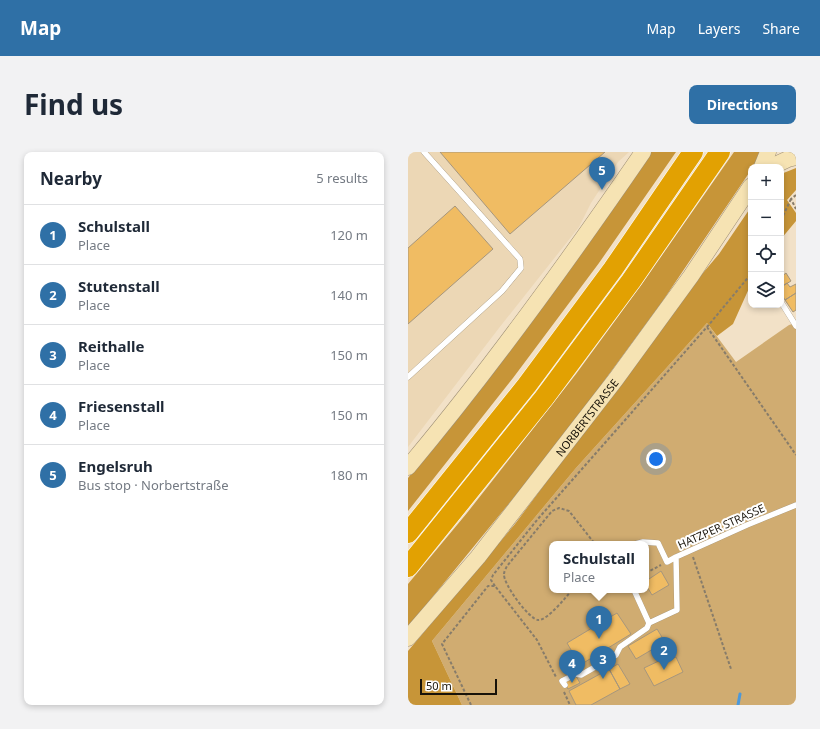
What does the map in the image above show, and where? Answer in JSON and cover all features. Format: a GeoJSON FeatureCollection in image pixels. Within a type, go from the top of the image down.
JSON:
{"type":"FeatureCollection","features":[{"type":"Feature","properties":{"kind":"highway"},"geometry":{"type":"LineString","coordinates":[[408,533],[527,385],[613,269],[693,152]]}},
{"type":"Feature","properties":{"kind":"highway"},"geometry":{"type":"LineString","coordinates":[[408,567],[544,398],[631,281],[720,152]]}},
{"type":"Feature","properties":{"kind":"main road"},"geometry":{"type":"LineString","coordinates":[[408,467],[502,350],[566,263],[643,152]]}},
{"type":"Feature","properties":{"kind":"main road"},"geometry":{"type":"LineString","coordinates":[[763,164],[768,152]]}},
{"type":"Feature","properties":{"kind":"main road"},"geometry":{"type":"LineString","coordinates":[[777,164],[796,157]]}},
{"type":"Feature","properties":{"kind":"main road","name":"NORBERTSTRASSE"},"geometry":{"type":"LineString","coordinates":[[408,638],[478,557],[616,379],[690,276],[748,190]]}},
{"type":"Feature","properties":{"kind":"lane"},"geometry":{"type":"LineString","coordinates":[[408,377],[502,291],[521,268],[520,259],[424,152]]}},
{"type":"Feature","properties":{"kind":"lane"},"geometry":{"type":"LineString","coordinates":[[784,307],[796,326]]}},
{"type":"Feature","properties":{"kind":"lane","name":"HATZPER STRASSE"},"geometry":{"type":"LineString","coordinates":[[649,623],[677,610],[676,557],[796,505]]}},
{"type":"Feature","properties":{"kind":"lane"},"geometry":{"type":"LineString","coordinates":[[649,542],[658,543],[667,562],[676,557]]}},
{"type":"Feature","properties":{"kind":"lane"},"geometry":{"type":"LineString","coordinates":[[564,687],[562,681],[576,674],[581,675],[616,655],[620,647],[647,628],[649,623],[635,593]]}},
{"type":"Feature","properties":{"kind":"path"},"geometry":{"type":"LineString","coordinates":[[784,214],[791,200],[796,195]]}},
{"type":"Feature","properties":{"kind":"path"},"geometry":{"type":"LineString","coordinates":[[791,200],[796,209]]}},
{"type":"Feature","properties":{"kind":"path"},"geometry":{"type":"LineString","coordinates":[[559,682],[537,640],[491,580],[493,575],[537,520],[707,327],[748,278]]}},
{"type":"Feature","properties":{"kind":"path"},"geometry":{"type":"LineString","coordinates":[[707,327],[796,455]]}},
{"type":"Feature","properties":{"kind":"path"},"geometry":{"type":"LineString","coordinates":[[569,593],[546,618],[538,620],[531,617],[506,585],[504,574],[507,566],[552,511],[559,508],[568,511],[593,541]]}},
{"type":"Feature","properties":{"kind":"path"},"geometry":{"type":"LineString","coordinates":[[691,551],[731,669]]}},
{"type":"Feature","properties":{"kind":"path"},"geometry":{"type":"LineString","coordinates":[[649,571],[667,562]]}},
{"type":"Feature","properties":{"kind":"path"},"geometry":{"type":"LineString","coordinates":[[471,705],[442,644],[488,586],[495,586]]}},
{"type":"Feature","properties":{"kind":"path"},"geometry":{"type":"LineString","coordinates":[[564,687],[570,705]]}},
{"type":"Feature","properties":{"kind":"shaded area"},"geometry":{"type":"Polygon","coordinates":[[[408,152],[629,152],[618,162],[591,203],[579,227],[408,447],[408,152]]]}},
{"type":"Feature","properties":{"kind":"shaded area"},"geometry":{"type":"Polygon","coordinates":[[[650,152],[676,152],[599,263],[513,378],[408,511],[408,478],[498,365],[650,152]]]}},
{"type":"Feature","properties":{"kind":"shaded area"},"geometry":{"type":"Polygon","coordinates":[[[734,152],[761,152],[755,164],[748,164],[748,174],[662,302],[560,441],[408,627],[408,584],[467,513],[576,374],[642,284],[734,152]]]}},
{"type":"Feature","properties":{"kind":"shaded area"},"geometry":{"type":"Polygon","coordinates":[[[796,168],[796,190],[787,200],[796,213],[796,221],[784,235],[784,200],[784,173],[796,168]]]}},
{"type":"Feature","properties":{"kind":"shaded area"},"geometry":{"type":"Polygon","coordinates":[[[748,211],[748,291],[733,324],[717,336],[707,323],[576,468],[432,641],[462,705],[408,705],[408,651],[515,524],[697,280],[719,254],[748,211]]]}},
{"type":"Feature","properties":{"kind":"shaded area"},"geometry":{"type":"Polygon","coordinates":[[[707,323],[736,362],[789,325],[796,323],[796,705],[462,705],[432,641],[576,468],[707,323]]]}},
{"type":"Feature","properties":{"kind":"building"},"geometry":{"type":"Polygon","coordinates":[[[440,152],[605,152],[510,234],[440,152]]]}},
{"type":"Feature","properties":{"kind":"building"},"geometry":{"type":"Polygon","coordinates":[[[455,206],[493,249],[408,324],[408,248],[455,206]]]}},
{"type":"Feature","properties":{"kind":"building"},"geometry":{"type":"Polygon","coordinates":[[[786,273],[791,281],[784,285],[784,275],[786,273]]]}},
{"type":"Feature","properties":{"kind":"building"},"geometry":{"type":"Polygon","coordinates":[[[787,283],[790,287],[796,284],[796,293],[785,300],[784,298],[784,285],[787,283]]]}},
{"type":"Feature","properties":{"kind":"building"},"geometry":{"type":"Polygon","coordinates":[[[796,293],[796,310],[793,312],[785,300],[796,293]]]}},
{"type":"Feature","properties":{"kind":"building"},"geometry":{"type":"Polygon","coordinates":[[[661,571],[669,585],[652,595],[649,590],[649,579],[661,571]]]}},
{"type":"Feature","properties":{"kind":"building"},"geometry":{"type":"Polygon","coordinates":[[[617,613],[631,634],[580,665],[567,643],[617,613]]]}},
{"type":"Feature","properties":{"kind":"building"},"geometry":{"type":"Polygon","coordinates":[[[657,629],[665,642],[636,659],[628,646],[657,629]]]}},
{"type":"Feature","properties":{"kind":"building"},"geometry":{"type":"Polygon","coordinates":[[[676,657],[683,672],[654,686],[644,668],[665,658],[666,661],[676,657]]]}},
{"type":"Feature","properties":{"kind":"building"},"geometry":{"type":"Polygon","coordinates":[[[618,664],[630,684],[620,689],[609,669],[618,664]]]}},
{"type":"Feature","properties":{"kind":"building"},"geometry":{"type":"Polygon","coordinates":[[[609,669],[620,689],[591,705],[576,705],[569,691],[609,669]]]}},
{"type":"Feature","properties":{"kind":"building"},"geometry":{"type":"Polygon","coordinates":[[[576,676],[580,683],[568,689],[564,682],[576,676]]]}},
{"type":"Feature","properties":{"kind":"waterway"},"geometry":{"type":"LineString","coordinates":[[738,705],[740,694]]}},
{"type":"Feature","properties":{"kind":"place","name":"Engelsruh"},"geometry":{"type":"Point","coordinates":[602,190]}},
{"type":"Feature","properties":{"kind":"place","name":"Schulstall"},"geometry":{"type":"Point","coordinates":[599,639]}},
{"type":"Feature","properties":{"kind":"place","name":"Stutenstall"},"geometry":{"type":"Point","coordinates":[664,670]}},
{"type":"Feature","properties":{"kind":"place","name":"Reithalle"},"geometry":{"type":"Point","coordinates":[603,679]}},
{"type":"Feature","properties":{"kind":"place","name":"Friesenstall"},"geometry":{"type":"Point","coordinates":[572,683]}}]}
